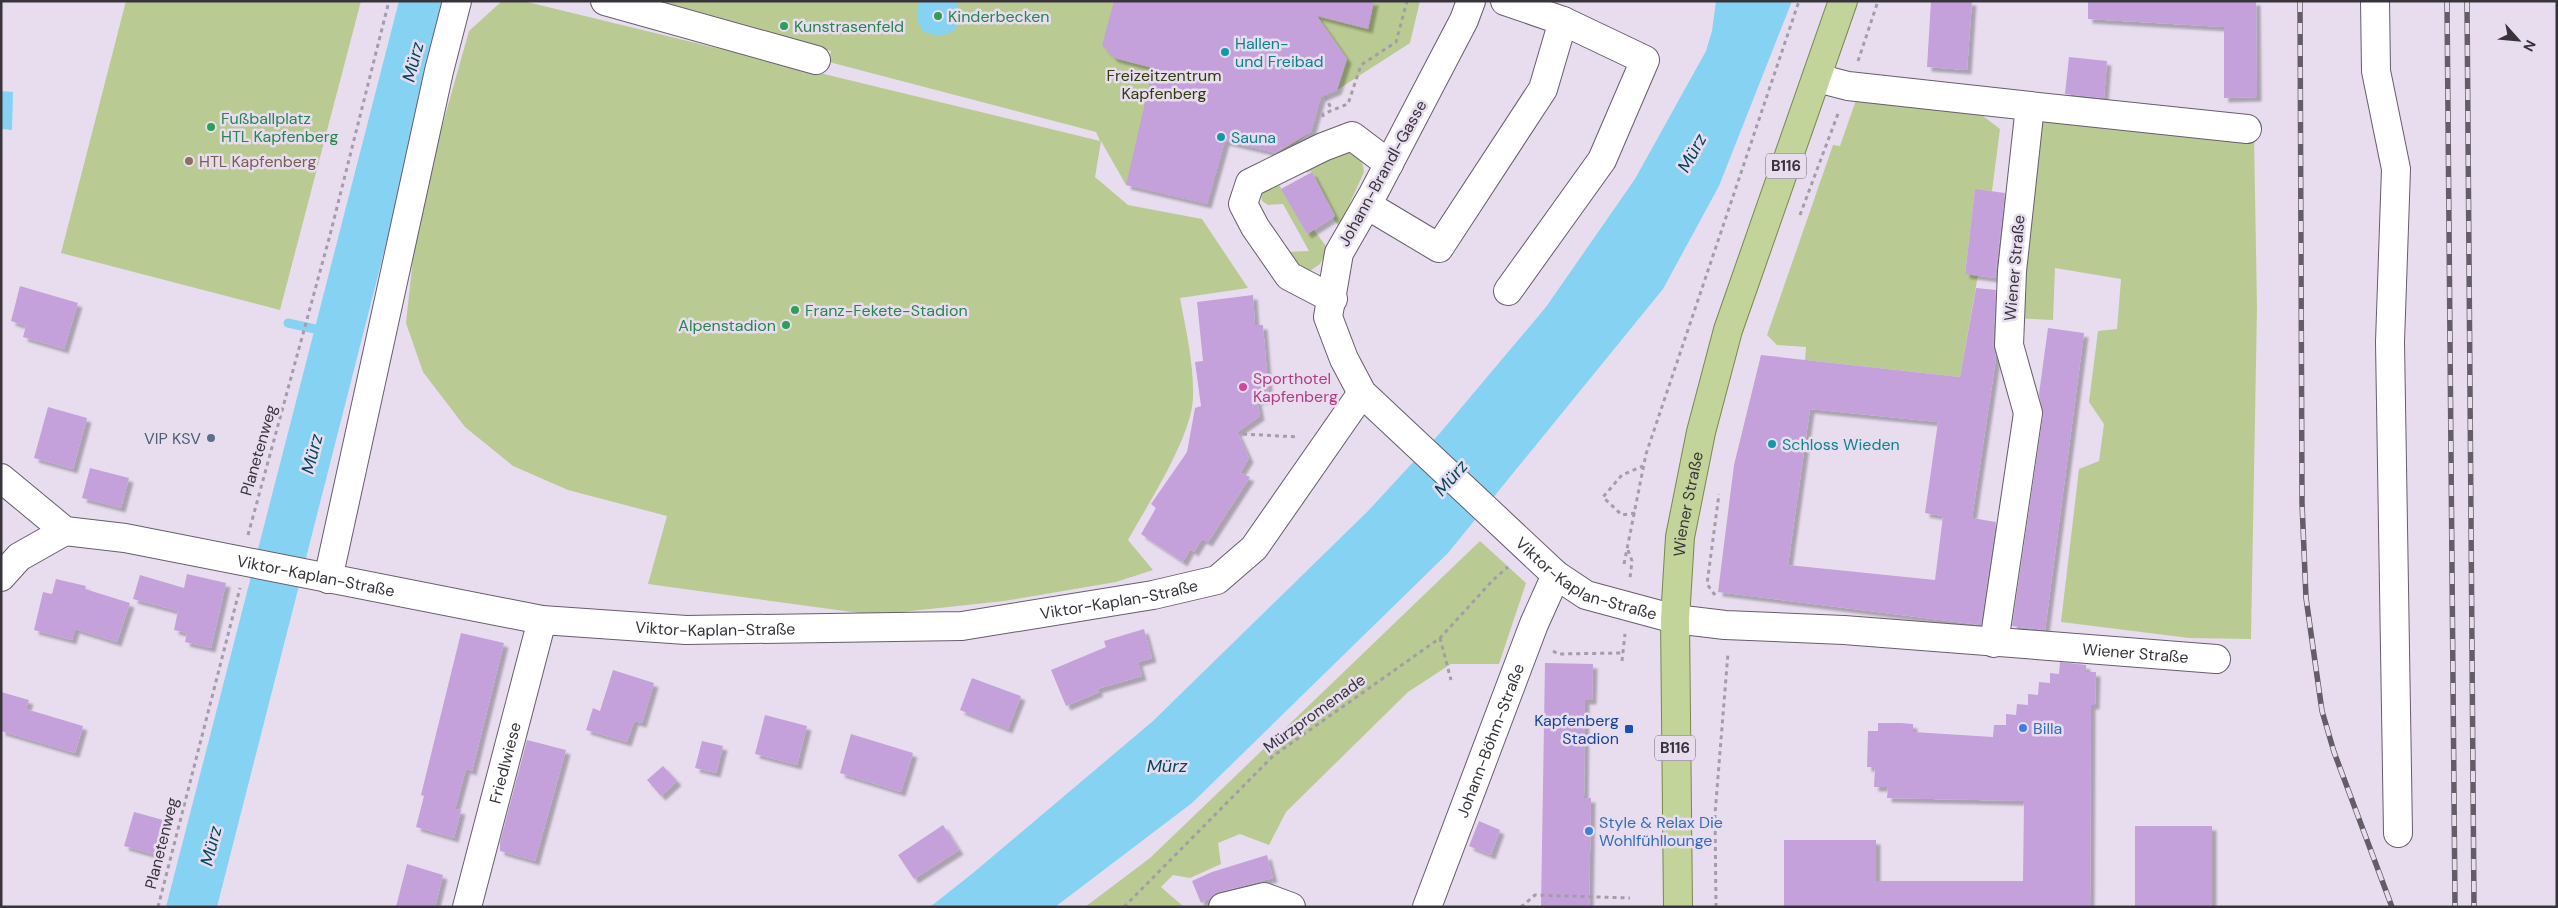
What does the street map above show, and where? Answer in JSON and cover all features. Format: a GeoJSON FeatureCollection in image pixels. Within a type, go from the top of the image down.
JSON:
{"type":"FeatureCollection","features":[{"type":"Feature","properties":{"kind":"main road","name":"Wiener Straße"},"geometry":{"type":"LineString","coordinates":[[1678,907],[1674,619],[1680,537],[1706,413],[1728,330],[1843,1]]}},
{"type":"Feature","properties":{"kind":"street"},"geometry":{"type":"LineString","coordinates":[[328,579],[439,71],[457,1]]}},
{"type":"Feature","properties":{"kind":"street"},"geometry":{"type":"LineString","coordinates":[[605,1],[816,60]]}},
{"type":"Feature","properties":{"kind":"street","name":"Johann-Brandl-Gasse"},"geometry":{"type":"LineString","coordinates":[[1395,425],[1362,393],[1344,360],[1328,317],[1339,253],[1367,205],[1464,20],[1472,1]]}},
{"type":"Feature","properties":{"kind":"street"},"geometry":{"type":"LineString","coordinates":[[1506,1],[1563,22],[1646,60],[1602,160],[1508,291]]}},
{"type":"Feature","properties":{"kind":"street"},"geometry":{"type":"LineString","coordinates":[[2375,1],[2376,71],[2396,169],[2390,342],[2398,833]]}},
{"type":"Feature","properties":{"kind":"street"},"geometry":{"type":"LineString","coordinates":[[1367,205],[1439,248],[1543,89],[1563,22]]}},
{"type":"Feature","properties":{"kind":"street"},"geometry":{"type":"LineString","coordinates":[[1816,78],[1848,86],[2247,129]]}},
{"type":"Feature","properties":{"kind":"street","name":"Wiener Straße"},"geometry":{"type":"LineString","coordinates":[[1994,643],[2028,414],[2009,345],[2012,271],[2030,106]]}},
{"type":"Feature","properties":{"kind":"street"},"geometry":{"type":"LineString","coordinates":[[1332,298],[1289,276],[1255,227],[1243,204],[1250,183],[1323,147],[1352,136],[1388,164]]}},
{"type":"Feature","properties":{"kind":"street","name":"Viktor-Kaplan-Straße"},"geometry":{"type":"LineString","coordinates":[[65,531],[125,538],[542,620],[686,630],[962,626],[1153,595],[1216,580],[1254,548],[1362,393]]}},
{"type":"Feature","properties":{"kind":"street","name":"Viktor-Kaplan-Straße"},"geometry":{"type":"LineString","coordinates":[[1395,425],[1503,528],[1556,575],[1586,595],[1674,619]]}},
{"type":"Feature","properties":{"kind":"street"},"geometry":{"type":"LineString","coordinates":[[1,478],[65,531],[19,557],[1,576]]}},
{"type":"Feature","properties":{"kind":"street","name":"Johann-Böhm-Straße"},"geometry":{"type":"LineString","coordinates":[[1427,907],[1534,624],[1556,575]]}},
{"type":"Feature","properties":{"kind":"street","name":"Wiener Straße"},"geometry":{"type":"LineString","coordinates":[[1674,619],[1725,625],[1844,630],[2216,659]]}},
{"type":"Feature","properties":{"kind":"street","name":"Friedlwiese"},"geometry":{"type":"LineString","coordinates":[[467,907],[542,620]]}},
{"type":"Feature","properties":{"kind":"street"},"geometry":{"type":"LineString","coordinates":[[1223,907],[1264,896],[1290,907]]}},
{"type":"Feature","properties":{"kind":"path","name":"Planetenweg"},"geometry":{"type":"LineString","coordinates":[[158,907],[238,598],[250,524],[307,320],[389,1]]}},
{"type":"Feature","properties":{"kind":"path"},"geometry":{"type":"LineString","coordinates":[[1321,122],[1323,114],[1348,104],[1361,65],[1396,42],[1407,1]]}},
{"type":"Feature","properties":{"kind":"path"},"geometry":{"type":"LineString","coordinates":[[1624,564],[1644,466],[1799,1]]}},
{"type":"Feature","properties":{"kind":"path"},"geometry":{"type":"LineString","coordinates":[[1797,222],[1878,1]]}},
{"type":"Feature","properties":{"kind":"path"},"geometry":{"type":"LineString","coordinates":[[1325,96],[1332,110]]}},
{"type":"Feature","properties":{"kind":"path"},"geometry":{"type":"LineString","coordinates":[[1635,514],[1622,514],[1603,497],[1622,475],[1644,466]]}},
{"type":"Feature","properties":{"kind":"path"},"geometry":{"type":"LineString","coordinates":[[1717,598],[1708,584],[1720,489]]}},
{"type":"Feature","properties":{"kind":"path","name":"Mürzpromenade"},"geometry":{"type":"LineString","coordinates":[[1124,907],[1273,756],[1440,638],[1493,580],[1527,549]]}},
{"type":"Feature","properties":{"kind":"path"},"geometry":{"type":"LineString","coordinates":[[1440,638],[1451,680]]}},
{"type":"Feature","properties":{"kind":"path"},"geometry":{"type":"LineString","coordinates":[[1716,907],[1715,814],[1726,665],[1730,645]]}},
{"type":"Feature","properties":{"kind":"path"},"geometry":{"type":"LineString","coordinates":[[1550,650],[1558,654],[1622,653]]}},
{"type":"Feature","properties":{"kind":"path"},"geometry":{"type":"LineString","coordinates":[[1521,907],[1536,895],[1630,898]]}},
{"type":"Feature","properties":{"kind":"green space","name":"Fußballplatz HTL Kapfenberg"},"geometry":{"type":"Polygon","coordinates":[[[126,1],[361,1],[280,310],[61,253],[126,1]]]}},
{"type":"Feature","properties":{"kind":"green space","name":"Franz-Fekete-Stadion"},"geometry":{"type":"Polygon","coordinates":[[[502,1],[523,1],[1100,141],[1096,132],[829,62],[831,51],[631,1],[1420,1],[1410,43],[1337,90],[1321,97],[1311,132],[1282,154],[1225,141],[1207,204],[1126,185],[1101,141],[1095,177],[1128,205],[1202,219],[1248,288],[1180,298],[1192,373],[1193,397],[1191,413],[1168,470],[1128,540],[1153,570],[1116,582],[1004,601],[874,615],[648,584],[667,516],[568,490],[513,466],[465,427],[423,372],[406,323],[418,212],[469,31],[502,1]]]}},
{"type":"Feature","properties":{"kind":"green space"},"geometry":{"type":"Polygon","coordinates":[[[1857,97],[1970,106],[2000,129],[1992,191],[1975,190],[1965,273],[1978,275],[1960,377],[1805,360],[1806,347],[1777,345],[1767,335],[1833,145],[1840,146],[1857,97]]]}},
{"type":"Feature","properties":{"kind":"green space"},"geometry":{"type":"Polygon","coordinates":[[[2030,106],[2254,136],[2257,307],[2251,639],[2189,638],[2061,622],[2079,469],[2099,461],[2104,424],[2089,402],[2098,331],[2117,329],[2121,279],[2055,268],[2053,320],[2010,318],[2030,106]]]}},
{"type":"Feature","properties":{"kind":"green space"},"geometry":{"type":"Polygon","coordinates":[[[1345,144],[1362,161],[1364,172],[1339,227],[1311,171],[1307,173],[1302,165],[1345,144]]]}},
{"type":"Feature","properties":{"kind":"green space"},"geometry":{"type":"Polygon","coordinates":[[[1277,181],[1307,234],[1314,230],[1328,249],[1320,264],[1310,271],[1299,268],[1286,252],[1309,251],[1283,204],[1268,205],[1262,201],[1263,191],[1267,186],[1277,181]]]}},
{"type":"Feature","properties":{"kind":"green space"},"geometry":{"type":"Polygon","coordinates":[[[1480,541],[1526,583],[1499,664],[1451,664],[1408,692],[1286,812],[1269,845],[1240,834],[1218,843],[1221,864],[1190,878],[1173,875],[1161,887],[1184,907],[1085,907],[1150,858],[1480,541]]]}},
{"type":"Feature","properties":{"kind":"water","name":"Mürz"},"geometry":{"type":"Polygon","coordinates":[[[399,1],[448,1],[217,907],[166,907],[399,1]]]}},
{"type":"Feature","properties":{"kind":"water","name":"Kinderbecken"},"geometry":{"type":"Polygon","coordinates":[[[920,1],[955,1],[960,18],[954,30],[948,34],[940,35],[923,31],[917,16],[920,1]]]}},
{"type":"Feature","properties":{"kind":"water","name":"Mürz"},"geometry":{"type":"Polygon","coordinates":[[[1716,1],[1792,1],[1719,186],[1663,289],[1448,553],[1192,803],[1055,907],[930,907],[1153,721],[1368,511],[1440,433],[1546,307],[1635,179],[1706,51],[1712,31],[1716,1]]]}},
{"type":"Feature","properties":{"kind":"water"},"geometry":{"type":"Polygon","coordinates":[[[1,91],[13,92],[12,130],[1,129],[1,91]]]}},
{"type":"Feature","properties":{"kind":"building"},"geometry":{"type":"Polygon","coordinates":[[[1114,1],[1374,1],[1368,29],[1317,16],[1347,59],[1337,90],[1321,97],[1311,132],[1276,153],[1225,141],[1207,204],[1126,185],[1153,68],[1114,58],[1102,45],[1114,1]]]}},
{"type":"Feature","properties":{"kind":"building"},"geometry":{"type":"Polygon","coordinates":[[[1931,1],[1972,1],[1967,70],[1927,67],[1931,1]]]}},
{"type":"Feature","properties":{"kind":"building"},"geometry":{"type":"Polygon","coordinates":[[[2088,1],[2256,1],[2257,97],[2224,98],[2224,27],[2088,19],[2088,1]]]}},
{"type":"Feature","properties":{"kind":"building"},"geometry":{"type":"Polygon","coordinates":[[[2069,57],[2107,61],[2104,98],[2065,94],[2069,57]]]}},
{"type":"Feature","properties":{"kind":"building"},"geometry":{"type":"Polygon","coordinates":[[[1312,172],[1335,216],[1307,234],[1281,189],[1312,172]]]}},
{"type":"Feature","properties":{"kind":"building"},"geometry":{"type":"Polygon","coordinates":[[[1975,189],[2005,193],[1995,278],[1965,274],[1975,189]]]}},
{"type":"Feature","properties":{"kind":"building"},"geometry":{"type":"Polygon","coordinates":[[[20,286],[78,303],[64,349],[23,337],[26,326],[11,321],[20,286]]]}},
{"type":"Feature","properties":{"kind":"building","name":"Schloss Wieden"},"geometry":{"type":"Polygon","coordinates":[[[1976,288],[1996,290],[1993,344],[1996,358],[1972,518],[1996,522],[1981,625],[1718,592],[1734,465],[1761,355],[1960,377],[1976,288]],[[1810,409],[1788,565],[1935,580],[1943,516],[1925,513],[1938,422],[1810,409]]]}},
{"type":"Feature","properties":{"kind":"building"},"geometry":{"type":"Polygon","coordinates":[[[1253,295],[1255,325],[1263,325],[1269,399],[1257,400],[1260,416],[1237,432],[1249,458],[1240,473],[1250,477],[1208,542],[1202,539],[1194,552],[1190,549],[1183,562],[1141,534],[1156,508],[1151,504],[1187,452],[1195,408],[1201,406],[1195,362],[1203,361],[1197,302],[1253,295]]]}},
{"type":"Feature","properties":{"kind":"building"},"geometry":{"type":"Polygon","coordinates":[[[2048,328],[2084,333],[2045,630],[2012,626],[2043,415],[2039,394],[2048,328]]]}},
{"type":"Feature","properties":{"kind":"building"},"geometry":{"type":"Polygon","coordinates":[[[48,407],[87,418],[73,469],[34,458],[48,407]]]}},
{"type":"Feature","properties":{"kind":"building"},"geometry":{"type":"Polygon","coordinates":[[[90,468],[129,478],[121,508],[82,498],[90,468]]]}},
{"type":"Feature","properties":{"kind":"building"},"geometry":{"type":"Polygon","coordinates":[[[187,574],[226,583],[211,648],[185,642],[187,633],[174,630],[178,611],[133,599],[140,575],[184,588],[187,574]]]}},
{"type":"Feature","properties":{"kind":"building"},"geometry":{"type":"Polygon","coordinates":[[[56,579],[86,586],[85,589],[130,603],[117,642],[75,629],[72,640],[34,630],[43,592],[52,594],[56,579]]]}},
{"type":"Feature","properties":{"kind":"building"},"geometry":{"type":"Polygon","coordinates":[[[1144,629],[1152,658],[1138,662],[1142,676],[1097,689],[1099,692],[1066,706],[1051,670],[1106,647],[1104,641],[1144,629]]]}},
{"type":"Feature","properties":{"kind":"building"},"geometry":{"type":"Polygon","coordinates":[[[461,633],[504,643],[472,771],[466,769],[455,809],[461,810],[454,838],[416,827],[424,796],[421,795],[461,633]]]}},
{"type":"Feature","properties":{"kind":"building"},"geometry":{"type":"Polygon","coordinates":[[[2060,662],[2086,665],[2086,672],[2096,672],[2095,705],[2091,705],[2090,907],[1784,907],[1784,840],[1876,840],[1876,881],[2023,881],[2024,801],[1887,798],[1888,787],[1874,787],[1875,767],[1867,767],[1868,731],[1878,731],[1878,723],[1900,723],[1913,724],[1913,732],[1993,737],[1994,725],[2006,725],[2006,714],[2016,715],[2017,704],[2028,705],[2028,694],[2038,695],[2039,682],[2050,683],[2050,673],[2059,674],[2060,662]]]}},
{"type":"Feature","properties":{"kind":"building"},"geometry":{"type":"Polygon","coordinates":[[[1545,663],[1593,664],[1592,700],[1585,700],[1584,798],[1591,798],[1589,907],[1541,907],[1545,663]]]}},
{"type":"Feature","properties":{"kind":"building"},"geometry":{"type":"Polygon","coordinates":[[[613,670],[654,683],[642,723],[634,721],[627,742],[586,730],[593,708],[600,711],[613,670]]]}},
{"type":"Feature","properties":{"kind":"building"},"geometry":{"type":"Polygon","coordinates":[[[972,678],[1021,696],[1008,729],[960,710],[972,678]]]}},
{"type":"Feature","properties":{"kind":"building"},"geometry":{"type":"Polygon","coordinates":[[[1,692],[29,700],[26,709],[83,726],[75,753],[1,731],[1,692]]]}},
{"type":"Feature","properties":{"kind":"building"},"geometry":{"type":"Polygon","coordinates":[[[765,715],[807,726],[797,765],[755,754],[765,715]]]}},
{"type":"Feature","properties":{"kind":"building"},"geometry":{"type":"Polygon","coordinates":[[[851,734],[913,753],[901,792],[840,773],[851,734]]]}},
{"type":"Feature","properties":{"kind":"building"},"geometry":{"type":"Polygon","coordinates":[[[527,740],[566,750],[535,861],[500,851],[500,842],[527,740]]]}},
{"type":"Feature","properties":{"kind":"building"},"geometry":{"type":"Polygon","coordinates":[[[702,741],[723,746],[716,773],[695,768],[702,741]]]}},
{"type":"Feature","properties":{"kind":"building"},"geometry":{"type":"Polygon","coordinates":[[[663,766],[677,781],[661,796],[647,780],[663,766]]]}},
{"type":"Feature","properties":{"kind":"building"},"geometry":{"type":"Polygon","coordinates":[[[134,812],[163,820],[153,854],[124,846],[134,812]]]}},
{"type":"Feature","properties":{"kind":"building"},"geometry":{"type":"Polygon","coordinates":[[[1479,821],[1500,830],[1491,855],[1469,846],[1479,821]]]}},
{"type":"Feature","properties":{"kind":"building"},"geometry":{"type":"Polygon","coordinates":[[[943,825],[959,850],[914,879],[898,855],[943,825]]]}},
{"type":"Feature","properties":{"kind":"building"},"geometry":{"type":"Polygon","coordinates":[[[2135,826],[2212,826],[2212,907],[2135,907],[2135,826]]]}},
{"type":"Feature","properties":{"kind":"building"},"geometry":{"type":"Polygon","coordinates":[[[1267,855],[1273,878],[1219,892],[1201,903],[1192,881],[1212,872],[1267,855]]]}},
{"type":"Feature","properties":{"kind":"building"},"geometry":{"type":"Polygon","coordinates":[[[407,864],[443,875],[435,907],[396,907],[407,864]]]}},
{"type":"Feature","properties":{"kind":"waterway"},"geometry":{"type":"LineString","coordinates":[[288,323],[324,331]]}},
{"type":"Feature","properties":{"kind":"railway"},"geometry":{"type":"LineString","coordinates":[[2300,1],[2302,503],[2306,598],[2322,711],[2334,752],[2392,907]]}},
{"type":"Feature","properties":{"kind":"railway"},"geometry":{"type":"LineString","coordinates":[[2447,1],[2455,907]]}},
{"type":"Feature","properties":{"kind":"railway"},"geometry":{"type":"LineString","coordinates":[[2467,1],[2474,907]]}},
{"type":"Feature","properties":{"kind":"place","name":"Kinderbecken"},"geometry":{"type":"Point","coordinates":[938,16]}},
{"type":"Feature","properties":{"kind":"place","name":"Kunstrasenfeld"},"geometry":{"type":"Point","coordinates":[784,26]}},
{"type":"Feature","properties":{"kind":"place","name":"Hallen- und Freibad"},"geometry":{"type":"Point","coordinates":[1225,52]}},
{"type":"Feature","properties":{"kind":"place","name":"Fußballplatz HTL Kapfenberg"},"geometry":{"type":"Point","coordinates":[211,127]}},
{"type":"Feature","properties":{"kind":"place","name":"Sauna"},"geometry":{"type":"Point","coordinates":[1221,137]}},
{"type":"Feature","properties":{"kind":"place","name":"HTL Kapfenberg"},"geometry":{"type":"Point","coordinates":[189,161]}},
{"type":"Feature","properties":{"kind":"place","name":"Franz-Fekete-Stadion"},"geometry":{"type":"Point","coordinates":[795,310]}},
{"type":"Feature","properties":{"kind":"place","name":"Alpenstadion"},"geometry":{"type":"Point","coordinates":[786,325]}},
{"type":"Feature","properties":{"kind":"place","name":"Sporthotel Kapfenberg"},"geometry":{"type":"Point","coordinates":[1243,387]}},
{"type":"Feature","properties":{"kind":"place","name":"VIP KSV"},"geometry":{"type":"Point","coordinates":[211,438]}},
{"type":"Feature","properties":{"kind":"place","name":"Schloss Wieden"},"geometry":{"type":"Point","coordinates":[1772,444]}},
{"type":"Feature","properties":{"kind":"place","name":"Billa"},"geometry":{"type":"Point","coordinates":[2023,728]}},
{"type":"Feature","properties":{"kind":"place","name":"Kapfenberg Stadion"},"geometry":{"type":"Point","coordinates":[1629,729]}},
{"type":"Feature","properties":{"kind":"place","name":"Style & Relax Die Wohlfühllounge"},"geometry":{"type":"Point","coordinates":[1589,831]}},
{"type":"Feature","properties":{"kind":"park label","name":"Freizeitzentrum Kapfenberg"},"geometry":{"type":"Point","coordinates":[1164,84]}}]}
